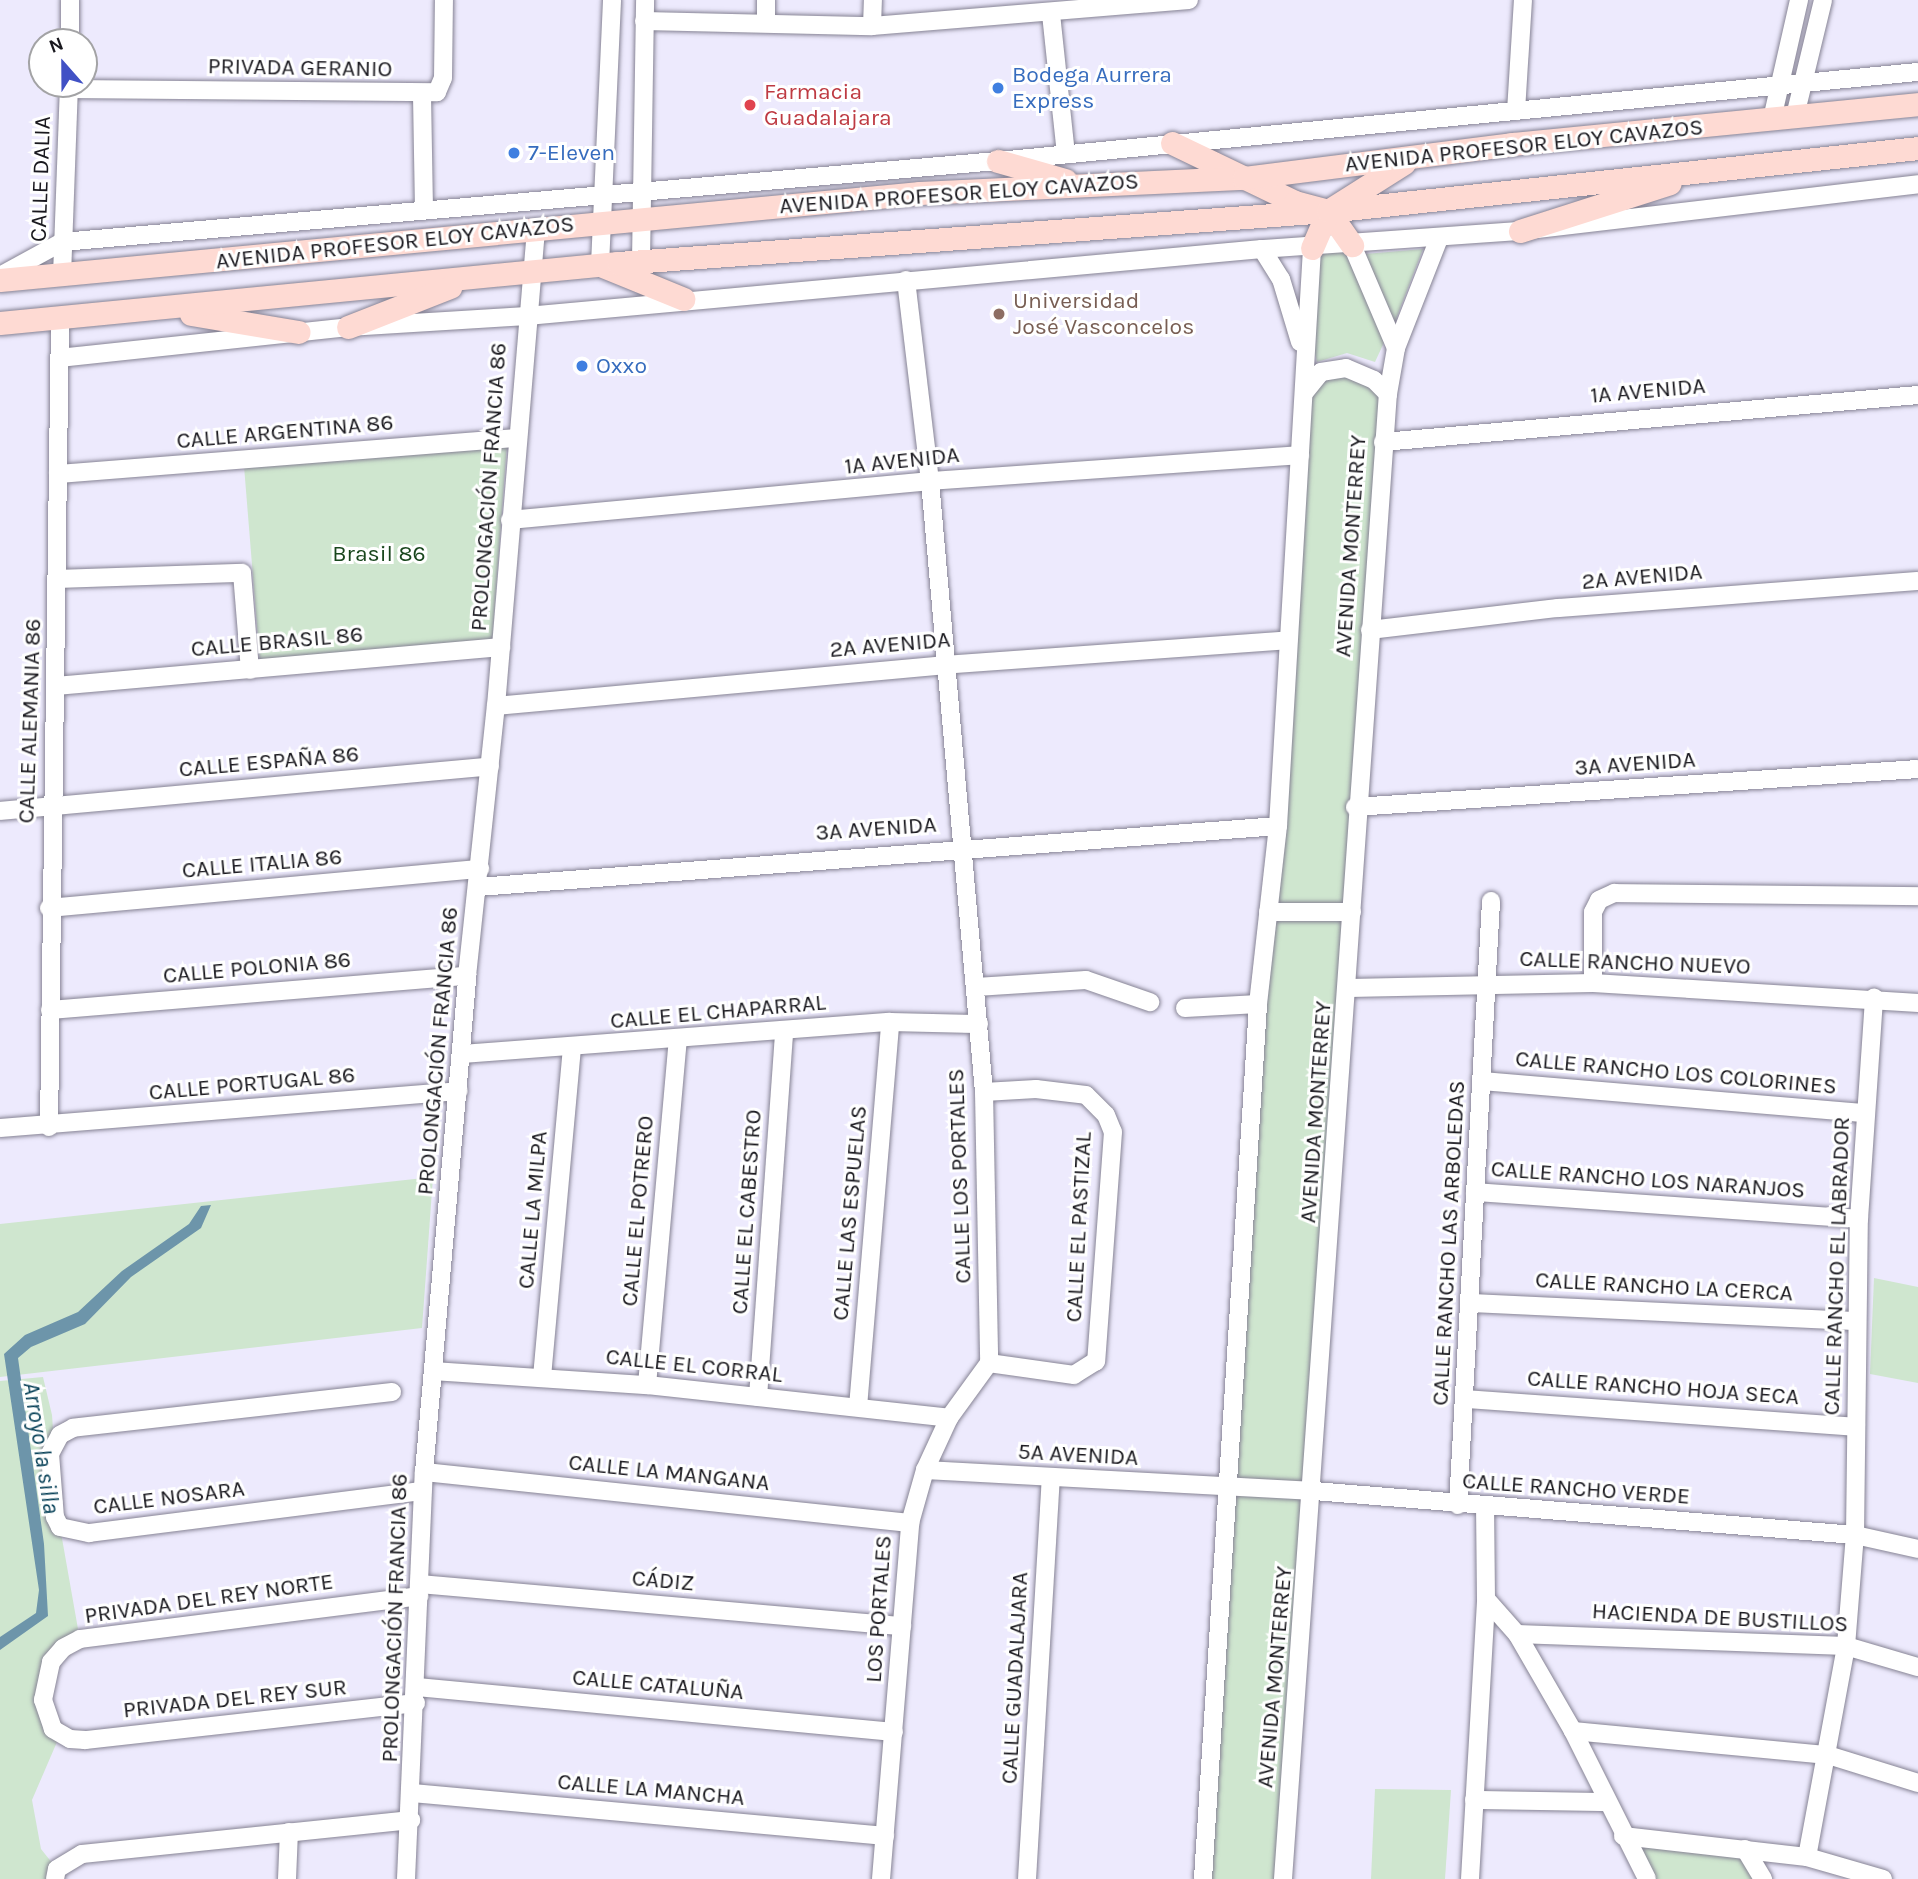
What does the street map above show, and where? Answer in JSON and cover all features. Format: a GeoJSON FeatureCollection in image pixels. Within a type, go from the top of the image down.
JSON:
{"type":"FeatureCollection","features":[{"type":"Feature","properties":{"kind":"main road","name":"AVENIDA PROFESOR ELOY CAVAZOS"},"geometry":{"type":"LineString","coordinates":[[0,278],[62,276],[920,193],[1244,178],[1913,100]]}},
{"type":"Feature","properties":{"kind":"main road"},"geometry":{"type":"LineString","coordinates":[[1172,143],[1295,202],[1328,211],[1352,245]]}},
{"type":"Feature","properties":{"kind":"main road","name":"AVENIDA PROFESOR ELOY CAVAZOS"},"geometry":{"type":"LineString","coordinates":[[0,323],[168,309],[641,261],[1328,211],[1733,164],[1918,148]]}},
{"type":"Feature","properties":{"kind":"main road"},"geometry":{"type":"LineString","coordinates":[[1312,248],[1328,211],[1385,173],[1423,156]]}},
{"type":"Feature","properties":{"kind":"main road"},"geometry":{"type":"LineString","coordinates":[[999,160],[1081,185]]}},
{"type":"Feature","properties":{"kind":"main road"},"geometry":{"type":"LineString","coordinates":[[1520,231],[1733,164]]}},
{"type":"Feature","properties":{"kind":"main road"},"geometry":{"type":"LineString","coordinates":[[600,265],[684,299]]}},
{"type":"Feature","properties":{"kind":"main road"},"geometry":{"type":"LineString","coordinates":[[348,327],[473,277]]}},
{"type":"Feature","properties":{"kind":"main road"},"geometry":{"type":"LineString","coordinates":[[168,309],[298,332]]}},
{"type":"Feature","properties":{"kind":"street"},"geometry":{"type":"LineString","coordinates":[[70,0],[70,28]]}},
{"type":"Feature","properties":{"kind":"street","name":"PRIVADA GERANIO"},"geometry":{"type":"LineString","coordinates":[[98,88],[422,95],[437,92],[443,78],[444,0]]}},
{"type":"Feature","properties":{"kind":"street"},"geometry":{"type":"LineString","coordinates":[[600,265],[601,194],[612,0]]}},
{"type":"Feature","properties":{"kind":"street"},"geometry":{"type":"LineString","coordinates":[[641,261],[638,219],[645,0]]}},
{"type":"Feature","properties":{"kind":"street"},"geometry":{"type":"LineString","coordinates":[[766,0],[766,23]]}},
{"type":"Feature","properties":{"kind":"street"},"geometry":{"type":"LineString","coordinates":[[872,26],[873,0]]}},
{"type":"Feature","properties":{"kind":"street"},"geometry":{"type":"LineString","coordinates":[[644,21],[872,26],[1051,14],[1189,0]]}},
{"type":"Feature","properties":{"kind":"street"},"geometry":{"type":"LineString","coordinates":[[1516,111],[1523,0]]}},
{"type":"Feature","properties":{"kind":"street"},"geometry":{"type":"LineString","coordinates":[[1784,117],[1780,86],[1799,0]]}},
{"type":"Feature","properties":{"kind":"street"},"geometry":{"type":"LineString","coordinates":[[1784,117],[1799,86],[1823,0]]}},
{"type":"Feature","properties":{"kind":"street"},"geometry":{"type":"LineString","coordinates":[[1051,14],[1066,154]]}},
{"type":"Feature","properties":{"kind":"street"},"geometry":{"type":"LineString","coordinates":[[0,278],[62,242],[1066,154],[1799,86],[1918,72]]}},
{"type":"Feature","properties":{"kind":"street"},"geometry":{"type":"LineString","coordinates":[[422,95],[424,210]]}},
{"type":"Feature","properties":{"kind":"street","name":"CALLE DALIA"},"geometry":{"type":"LineString","coordinates":[[62,276],[69,98]]}},
{"type":"Feature","properties":{"kind":"street"},"geometry":{"type":"LineString","coordinates":[[59,358],[348,327],[527,316],[684,299],[1262,249],[1312,248],[1520,231],[1918,184]]}},
{"type":"Feature","properties":{"kind":"street","name":"PROLONGACIÓN FRANCIA 86"},"geometry":{"type":"LineString","coordinates":[[406,1879],[413,1793],[422,1491],[467,976],[496,706],[515,438],[536,229]]}},
{"type":"Feature","properties":{"kind":"street","name":"AVENIDA MONTERREY"},"geometry":{"type":"LineString","coordinates":[[1283,1879],[1314,1492],[1349,988],[1355,807],[1383,442],[1396,348],[1439,238]]}},
{"type":"Feature","properties":{"kind":"street"},"geometry":{"type":"LineString","coordinates":[[1352,245],[1396,348]]}},
{"type":"Feature","properties":{"kind":"street"},"geometry":{"type":"LineString","coordinates":[[1203,1879],[1258,1004],[1278,825],[1304,393],[1303,352],[1312,248]]}},
{"type":"Feature","properties":{"kind":"street"},"geometry":{"type":"LineString","coordinates":[[1262,249],[1281,279],[1303,352]]}},
{"type":"Feature","properties":{"kind":"street"},"geometry":{"type":"LineString","coordinates":[[906,280],[930,481],[943,665],[976,987],[1086,980],[1150,1002]]}},
{"type":"Feature","properties":{"kind":"street","name":"CALLE ALEMANIA 86"},"geometry":{"type":"LineString","coordinates":[[49,1127],[60,318]]}},
{"type":"Feature","properties":{"kind":"street"},"geometry":{"type":"LineString","coordinates":[[1304,393],[1321,372],[1346,368],[1374,380],[1388,394]]}},
{"type":"Feature","properties":{"kind":"street","name":"1A AVENIDA"},"geometry":{"type":"LineString","coordinates":[[1383,442],[1918,395]]}},
{"type":"Feature","properties":{"kind":"street","name":"CALLE ARGENTINA 86"},"geometry":{"type":"LineString","coordinates":[[58,474],[515,438]]}},
{"type":"Feature","properties":{"kind":"street","name":"1A AVENIDA"},"geometry":{"type":"LineString","coordinates":[[510,520],[930,481],[1300,455]]}},
{"type":"Feature","properties":{"kind":"street"},"geometry":{"type":"LineString","coordinates":[[58,579],[244,574],[250,670]]}},
{"type":"Feature","properties":{"kind":"street","name":"2A AVENIDA"},"geometry":{"type":"LineString","coordinates":[[1370,629],[1558,608],[1918,581]]}},
{"type":"Feature","properties":{"kind":"street","name":"2A AVENIDA"},"geometry":{"type":"LineString","coordinates":[[496,706],[943,665],[1288,640]]}},
{"type":"Feature","properties":{"kind":"street","name":"CALLE BRASIL 86"},"geometry":{"type":"LineString","coordinates":[[57,686],[501,647]]}},
{"type":"Feature","properties":{"kind":"street","name":"CALLE ESPAÑA 86"},"geometry":{"type":"LineString","coordinates":[[0,811],[490,766]]}},
{"type":"Feature","properties":{"kind":"street","name":"3A AVENIDA"},"geometry":{"type":"LineString","coordinates":[[1355,807],[1918,769]]}},
{"type":"Feature","properties":{"kind":"street","name":"3A AVENIDA"},"geometry":{"type":"LineString","coordinates":[[479,878],[1278,825]]}},
{"type":"Feature","properties":{"kind":"street","name":"CALLE ITALIA 86"},"geometry":{"type":"LineString","coordinates":[[50,908],[479,878]]}},
{"type":"Feature","properties":{"kind":"street"},"geometry":{"type":"LineString","coordinates":[[1593,982],[1591,919],[1603,897],[1628,891],[1918,897]]}},
{"type":"Feature","properties":{"kind":"street","name":"CALLE RANCHO LAS ARBOLEDAS"},"geometry":{"type":"LineString","coordinates":[[1458,1505],[1466,1399],[1491,901]]}},
{"type":"Feature","properties":{"kind":"street"},"geometry":{"type":"LineString","coordinates":[[1268,912],[1352,912]]}},
{"type":"Feature","properties":{"kind":"street","name":"CALLE POLONIA 86"},"geometry":{"type":"LineString","coordinates":[[50,1010],[467,976]]}},
{"type":"Feature","properties":{"kind":"street","name":"CALLE RANCHO NUEVO"},"geometry":{"type":"LineString","coordinates":[[1349,988],[1593,982],[1874,998],[1918,1003]]}},
{"type":"Feature","properties":{"kind":"street","name":"CALLE LOS PORTALES"},"geometry":{"type":"LineString","coordinates":[[976,987],[984,1092],[989,1363]]}},
{"type":"Feature","properties":{"kind":"street","name":"CALLE RANCHO EL LABRADOR"},"geometry":{"type":"LineString","coordinates":[[1807,1857],[1828,1755],[1846,1646],[1855,1535],[1859,1219],[1874,998]]}},
{"type":"Feature","properties":{"kind":"street"},"geometry":{"type":"LineString","coordinates":[[1185,1008],[1258,1004]]}},
{"type":"Feature","properties":{"kind":"street","name":"CALLE EL CHAPARRAL"},"geometry":{"type":"LineString","coordinates":[[462,1054],[572,1049],[890,1022],[979,1024]]}},
{"type":"Feature","properties":{"kind":"street","name":"CALLE LAS ESPUELAS"},"geometry":{"type":"LineString","coordinates":[[858,1407],[890,1022]]}},
{"type":"Feature","properties":{"kind":"street","name":"CALLE EL CABESTRO"},"geometry":{"type":"LineString","coordinates":[[758,1397],[784,1031]]}},
{"type":"Feature","properties":{"kind":"street","name":"CALLE EL POTRERO"},"geometry":{"type":"LineString","coordinates":[[647,1385],[678,1041]]}},
{"type":"Feature","properties":{"kind":"street","name":"CALLE LA MILPA"},"geometry":{"type":"LineString","coordinates":[[542,1377],[572,1049]]}},
{"type":"Feature","properties":{"kind":"street","name":"CALLE RANCHO LOS COLORINES"},"geometry":{"type":"LineString","coordinates":[[1482,1081],[1866,1113]]}},
{"type":"Feature","properties":{"kind":"street","name":"CALLE EL PASTIZAL"},"geometry":{"type":"LineString","coordinates":[[984,1092],[1036,1089],[1086,1095],[1106,1115],[1113,1132],[1096,1362],[1074,1375],[989,1363]]}},
{"type":"Feature","properties":{"kind":"street","name":"CALLE PORTUGAL 86"},"geometry":{"type":"LineString","coordinates":[[0,1128],[49,1127],[459,1091]]}},
{"type":"Feature","properties":{"kind":"street","name":"CALLE RANCHO LOS NARANJOS"},"geometry":{"type":"LineString","coordinates":[[1475,1192],[1859,1219]]}},
{"type":"Feature","properties":{"kind":"street","name":"CALLE RANCHO LA CERCA"},"geometry":{"type":"LineString","coordinates":[[1471,1303],[1856,1321]]}},
{"type":"Feature","properties":{"kind":"street","name":"LOS PORTALES"},"geometry":{"type":"LineString","coordinates":[[881,1879],[910,1523],[925,1470],[949,1418],[989,1363]]}},
{"type":"Feature","properties":{"kind":"street","name":"CALLE EL CORRAL"},"geometry":{"type":"LineString","coordinates":[[434,1371],[647,1385],[949,1418]]}},
{"type":"Feature","properties":{"kind":"street","name":"CALLE NOSARA"},"geometry":{"type":"LineString","coordinates":[[392,1392],[73,1428],[61,1435],[50,1454],[55,1517],[60,1527],[89,1533],[422,1491]]}},
{"type":"Feature","properties":{"kind":"street","name":"CALLE RANCHO HOJA SECA"},"geometry":{"type":"LineString","coordinates":[[1466,1399],[1856,1427]]}},
{"type":"Feature","properties":{"kind":"street","name":"5A AVENIDA"},"geometry":{"type":"LineString","coordinates":[[925,1470],[1051,1480],[1229,1486]]}},
{"type":"Feature","properties":{"kind":"street","name":"CALLE LA MANGANA"},"geometry":{"type":"LineString","coordinates":[[424,1472],[910,1523]]}},
{"type":"Feature","properties":{"kind":"street","name":"CALLE GUADALAJARA"},"geometry":{"type":"LineString","coordinates":[[1027,1879],[1051,1480]]}},
{"type":"Feature","properties":{"kind":"street","name":"CALLE RANCHO VERDE"},"geometry":{"type":"LineString","coordinates":[[1229,1486],[1855,1535],[1918,1549]]}},
{"type":"Feature","properties":{"kind":"street"},"geometry":{"type":"LineString","coordinates":[[1470,1879],[1486,1599],[1485,1507]]}},
{"type":"Feature","properties":{"kind":"street","name":"CÁDIZ"},"geometry":{"type":"LineString","coordinates":[[419,1590],[902,1626]]}},
{"type":"Feature","properties":{"kind":"street","name":"PRIVADA DEL REY NORTE"},"geometry":{"type":"LineString","coordinates":[[60,1735],[46,1717],[44,1680],[63,1648],[80,1639],[419,1590]]}},
{"type":"Feature","properties":{"kind":"street"},"geometry":{"type":"LineString","coordinates":[[1486,1599],[1517,1634],[1573,1731],[1606,1802],[1647,1879]]}},
{"type":"Feature","properties":{"kind":"street","name":"HACIENDA DE BUSTILLOS"},"geometry":{"type":"LineString","coordinates":[[1517,1634],[1846,1646],[1918,1667]]}},
{"type":"Feature","properties":{"kind":"street","name":"CALLE CATALUÑA"},"geometry":{"type":"LineString","coordinates":[[417,1695],[894,1732]]}},
{"type":"Feature","properties":{"kind":"street","name":"PRIVADA DEL REY SUR"},"geometry":{"type":"LineString","coordinates":[[60,1735],[85,1740],[417,1695]]}},
{"type":"Feature","properties":{"kind":"street"},"geometry":{"type":"LineString","coordinates":[[1573,1731],[1828,1755],[1918,1783]]}},
{"type":"Feature","properties":{"kind":"street","name":"CALLE LA MANCHA"},"geometry":{"type":"LineString","coordinates":[[413,1793],[886,1836]]}},
{"type":"Feature","properties":{"kind":"street"},"geometry":{"type":"LineString","coordinates":[[1474,1800],[1606,1802]]}},
{"type":"Feature","properties":{"kind":"street"},"geometry":{"type":"LineString","coordinates":[[55,1879],[57,1869],[82,1854],[411,1820]]}},
{"type":"Feature","properties":{"kind":"street"},"geometry":{"type":"LineString","coordinates":[[287,1879],[289,1832]]}},
{"type":"Feature","properties":{"kind":"street"},"geometry":{"type":"LineString","coordinates":[[1623,1836],[1807,1857],[1884,1879]]}},
{"type":"Feature","properties":{"kind":"street"},"geometry":{"type":"LineString","coordinates":[[1745,1849],[1763,1879]]}},
{"type":"Feature","properties":{"kind":"green space"},"geometry":{"type":"Polygon","coordinates":[[[1423,249],[1395,322],[1365,254],[1423,249]]]}},
{"type":"Feature","properties":{"kind":"green space"},"geometry":{"type":"Polygon","coordinates":[[[1350,250],[1387,336],[1375,362],[1347,353],[1317,362],[1310,335],[1315,251],[1350,250]]]}},
{"type":"Feature","properties":{"kind":"green space"},"geometry":{"type":"Polygon","coordinates":[[[1329,369],[1388,394],[1283,1879],[1203,1879],[1304,393],[1329,369]]]}},
{"type":"Feature","properties":{"kind":"green space","name":"Brasil 86"},"geometry":{"type":"Polygon","coordinates":[[[507,444],[492,645],[260,663],[244,466],[507,444]]]}},
{"type":"Feature","properties":{"kind":"green space"},"geometry":{"type":"Polygon","coordinates":[[[433,1177],[422,1328],[0,1377],[0,1224],[433,1177]]]}},
{"type":"Feature","properties":{"kind":"green space"},"geometry":{"type":"Polygon","coordinates":[[[1874,1278],[1918,1287],[1918,1383],[1870,1374],[1874,1278]]]}},
{"type":"Feature","properties":{"kind":"green space"},"geometry":{"type":"Polygon","coordinates":[[[43,1377],[52,1415],[60,1527],[78,1629],[51,1661],[44,1680],[60,1735],[32,1800],[41,1849],[57,1869],[58,1879],[0,1879],[0,1381],[43,1377]]]}},
{"type":"Feature","properties":{"kind":"green space"},"geometry":{"type":"Polygon","coordinates":[[[1375,1789],[1451,1790],[1445,1879],[1371,1879],[1375,1789]]]}},
{"type":"Feature","properties":{"kind":"green space"},"geometry":{"type":"Polygon","coordinates":[[[1640,1847],[1741,1854],[1756,1879],[1656,1879],[1640,1847]]]}},
{"type":"Feature","properties":{"kind":"water"},"geometry":{"type":"Polygon","coordinates":[[[211,1205],[201,1228],[131,1277],[85,1324],[31,1347],[18,1358],[44,1544],[48,1616],[0,1650],[0,1637],[36,1613],[39,1590],[4,1354],[25,1335],[78,1312],[122,1271],[189,1224],[201,1206],[211,1205]]]}},
{"type":"Feature","properties":{"kind":"place","name":"Bodega Aurrera Express"},"geometry":{"type":"Point","coordinates":[998,88]}},
{"type":"Feature","properties":{"kind":"place","name":"Farmacia Guadalajara"},"geometry":{"type":"Point","coordinates":[750,105]}},
{"type":"Feature","properties":{"kind":"place","name":"7-Eleven"},"geometry":{"type":"Point","coordinates":[514,153]}},
{"type":"Feature","properties":{"kind":"place","name":"Universidad José Vasconcelos"},"geometry":{"type":"Point","coordinates":[999,314]}},
{"type":"Feature","properties":{"kind":"place","name":"Oxxo"},"geometry":{"type":"Point","coordinates":[582,366]}},
{"type":"Feature","properties":{"kind":"water label","name":"Arroyo la silla"},"geometry":{"type":"Point","coordinates":[41,1448]}}]}
